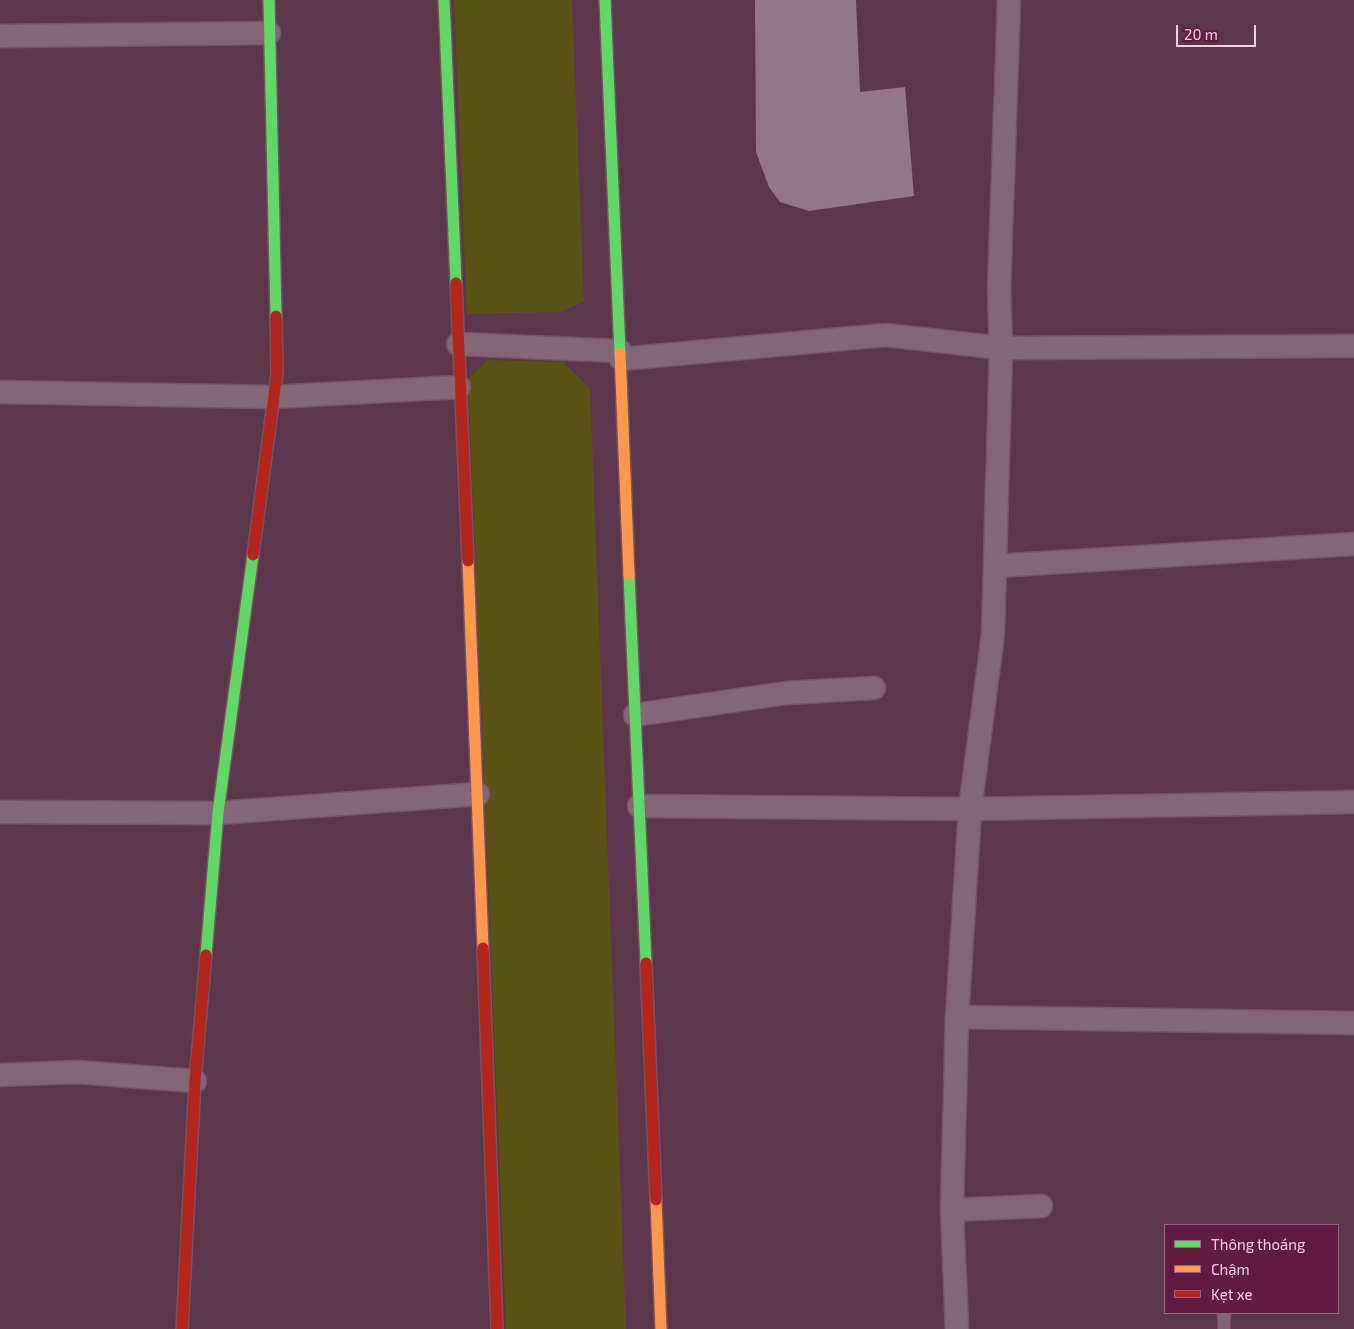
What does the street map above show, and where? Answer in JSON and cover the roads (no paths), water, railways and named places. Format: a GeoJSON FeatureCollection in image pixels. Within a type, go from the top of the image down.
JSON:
{"type":"FeatureCollection","features":[{"type":"Feature","properties":{"kind":"street"},"geometry":{"type":"LineString","coordinates":[[182,1329],[195,1081],[218,812],[272,397],[277,373],[269,0]]}},
{"type":"Feature","properties":{"kind":"street"},"geometry":{"type":"LineString","coordinates":[[444,0],[459,387],[478,794],[497,1329]]}},
{"type":"Feature","properties":{"kind":"street"},"geometry":{"type":"LineString","coordinates":[[605,0],[661,1329]]}},
{"type":"Feature","properties":{"kind":"street"},"geometry":{"type":"LineString","coordinates":[[957,1329],[952,1210],[957,1018],[970,809],[993,634],[1001,348],[999,290],[1009,0]]}},
{"type":"Feature","properties":{"kind":"street"},"geometry":{"type":"LineString","coordinates":[[0,36],[269,33]]}},
{"type":"Feature","properties":{"kind":"street"},"geometry":{"type":"LineString","coordinates":[[458,344],[620,355],[886,335],[1001,348],[1354,346]]}},
{"type":"Feature","properties":{"kind":"street"},"geometry":{"type":"LineString","coordinates":[[0,392],[272,397],[459,387]]}},
{"type":"Feature","properties":{"kind":"street"},"geometry":{"type":"LineString","coordinates":[[995,566],[1354,544]]}},
{"type":"Feature","properties":{"kind":"street"},"geometry":{"type":"LineString","coordinates":[[635,715],[786,693],[874,688]]}},
{"type":"Feature","properties":{"kind":"street"},"geometry":{"type":"LineString","coordinates":[[0,812],[218,812],[478,794]]}},
{"type":"Feature","properties":{"kind":"street"},"geometry":{"type":"LineString","coordinates":[[639,806],[970,809],[1354,802]]}},
{"type":"Feature","properties":{"kind":"street"},"geometry":{"type":"LineString","coordinates":[[957,1018],[1354,1023]]}},
{"type":"Feature","properties":{"kind":"street"},"geometry":{"type":"LineString","coordinates":[[0,1075],[76,1072],[195,1081]]}},
{"type":"Feature","properties":{"kind":"street"},"geometry":{"type":"LineString","coordinates":[[952,1210],[1041,1206]]}},
{"type":"Feature","properties":{"kind":"lane"},"geometry":{"type":"LineString","coordinates":[[1224,1314],[1224,1329]]}}]}
